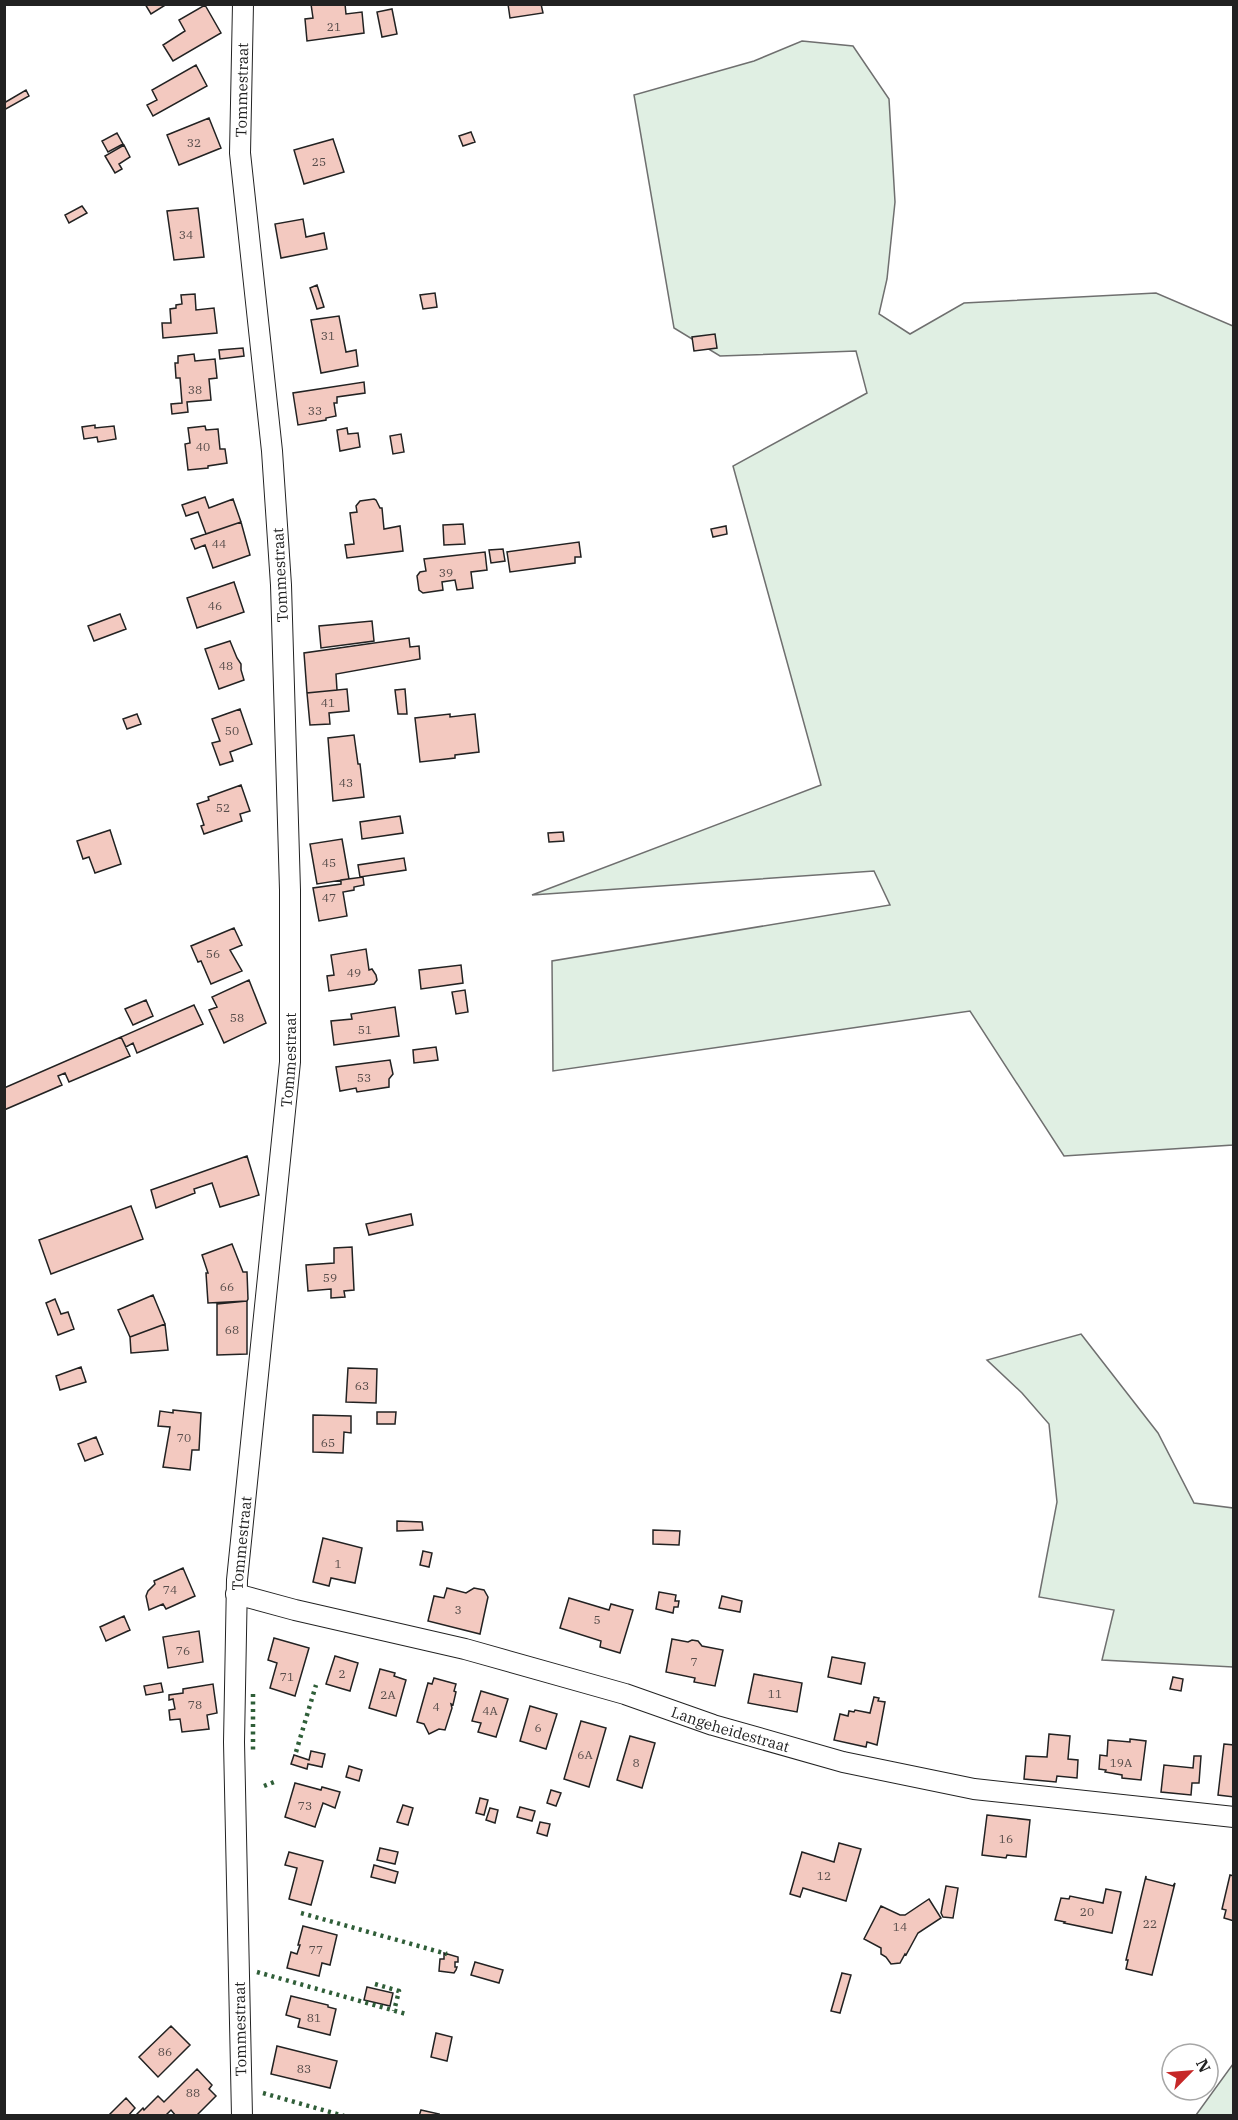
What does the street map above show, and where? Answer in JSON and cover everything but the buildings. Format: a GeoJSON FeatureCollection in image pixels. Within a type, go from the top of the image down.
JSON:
{"type":"FeatureCollection","features":[{"type":"Feature","properties":{"kind":"street","name":"Tommestraat"},"geometry":{"type":"LineString","coordinates":[[242,2115],[234,1742],[236,1594],[290,1062],[291,890],[281,585],[272,451],[240,153],[243,4]]}},
{"type":"Feature","properties":{"kind":"street","name":"Langeheidestraat"},"geometry":{"type":"LineString","coordinates":[[236,1594],[476,1652],[625,1694],[712,1725],[843,1762],[974,1789],[1233,1817]]}},
{"type":"Feature","properties":{"kind":"green space"},"geometry":{"type":"Polygon","coordinates":[[[802,41],[853,46],[889,99],[895,202],[887,279],[879,314],[910,334],[964,303],[1156,293],[1233,326],[1233,1145],[1064,1156],[970,1011],[553,1071],[552,961],[890,905],[874,871],[532,895],[821,785],[733,466],[867,393],[856,351],[720,356],[674,328],[634,95],[754,61],[802,41]]]}},
{"type":"Feature","properties":{"kind":"green space"},"geometry":{"type":"Polygon","coordinates":[[[1081,1334],[1158,1433],[1194,1503],[1233,1508],[1233,1667],[1102,1660],[1114,1610],[1039,1597],[1057,1502],[1049,1424],[1022,1393],[987,1360],[1081,1334]]]}},
{"type":"Feature","properties":{"kind":"green space"},"geometry":{"type":"Polygon","coordinates":[[[1233,2064],[1233,2115],[1196,2115],[1205,2102],[1220,2102],[1220,2082],[1233,2064]]]}},
{"type":"Feature","properties":{"kind":"hedge"},"geometry":{"type":"LineString","coordinates":[[296,1752],[316,1685]]}},
{"type":"Feature","properties":{"kind":"hedge"},"geometry":{"type":"LineString","coordinates":[[253,1694],[253,1751]]}},
{"type":"Feature","properties":{"kind":"hedge"},"geometry":{"type":"LineString","coordinates":[[264,1786],[274,1782]]}},
{"type":"Feature","properties":{"kind":"hedge"},"geometry":{"type":"LineString","coordinates":[[301,1913],[447,1954]]}},
{"type":"Feature","properties":{"kind":"hedge"},"geometry":{"type":"LineString","coordinates":[[257,1972],[406,2014]]}},
{"type":"Feature","properties":{"kind":"hedge"},"geometry":{"type":"LineString","coordinates":[[375,1984],[399,1991],[394,2011]]}},
{"type":"Feature","properties":{"kind":"hedge"},"geometry":{"type":"LineString","coordinates":[[263,2093],[344,2116]]}}]}
